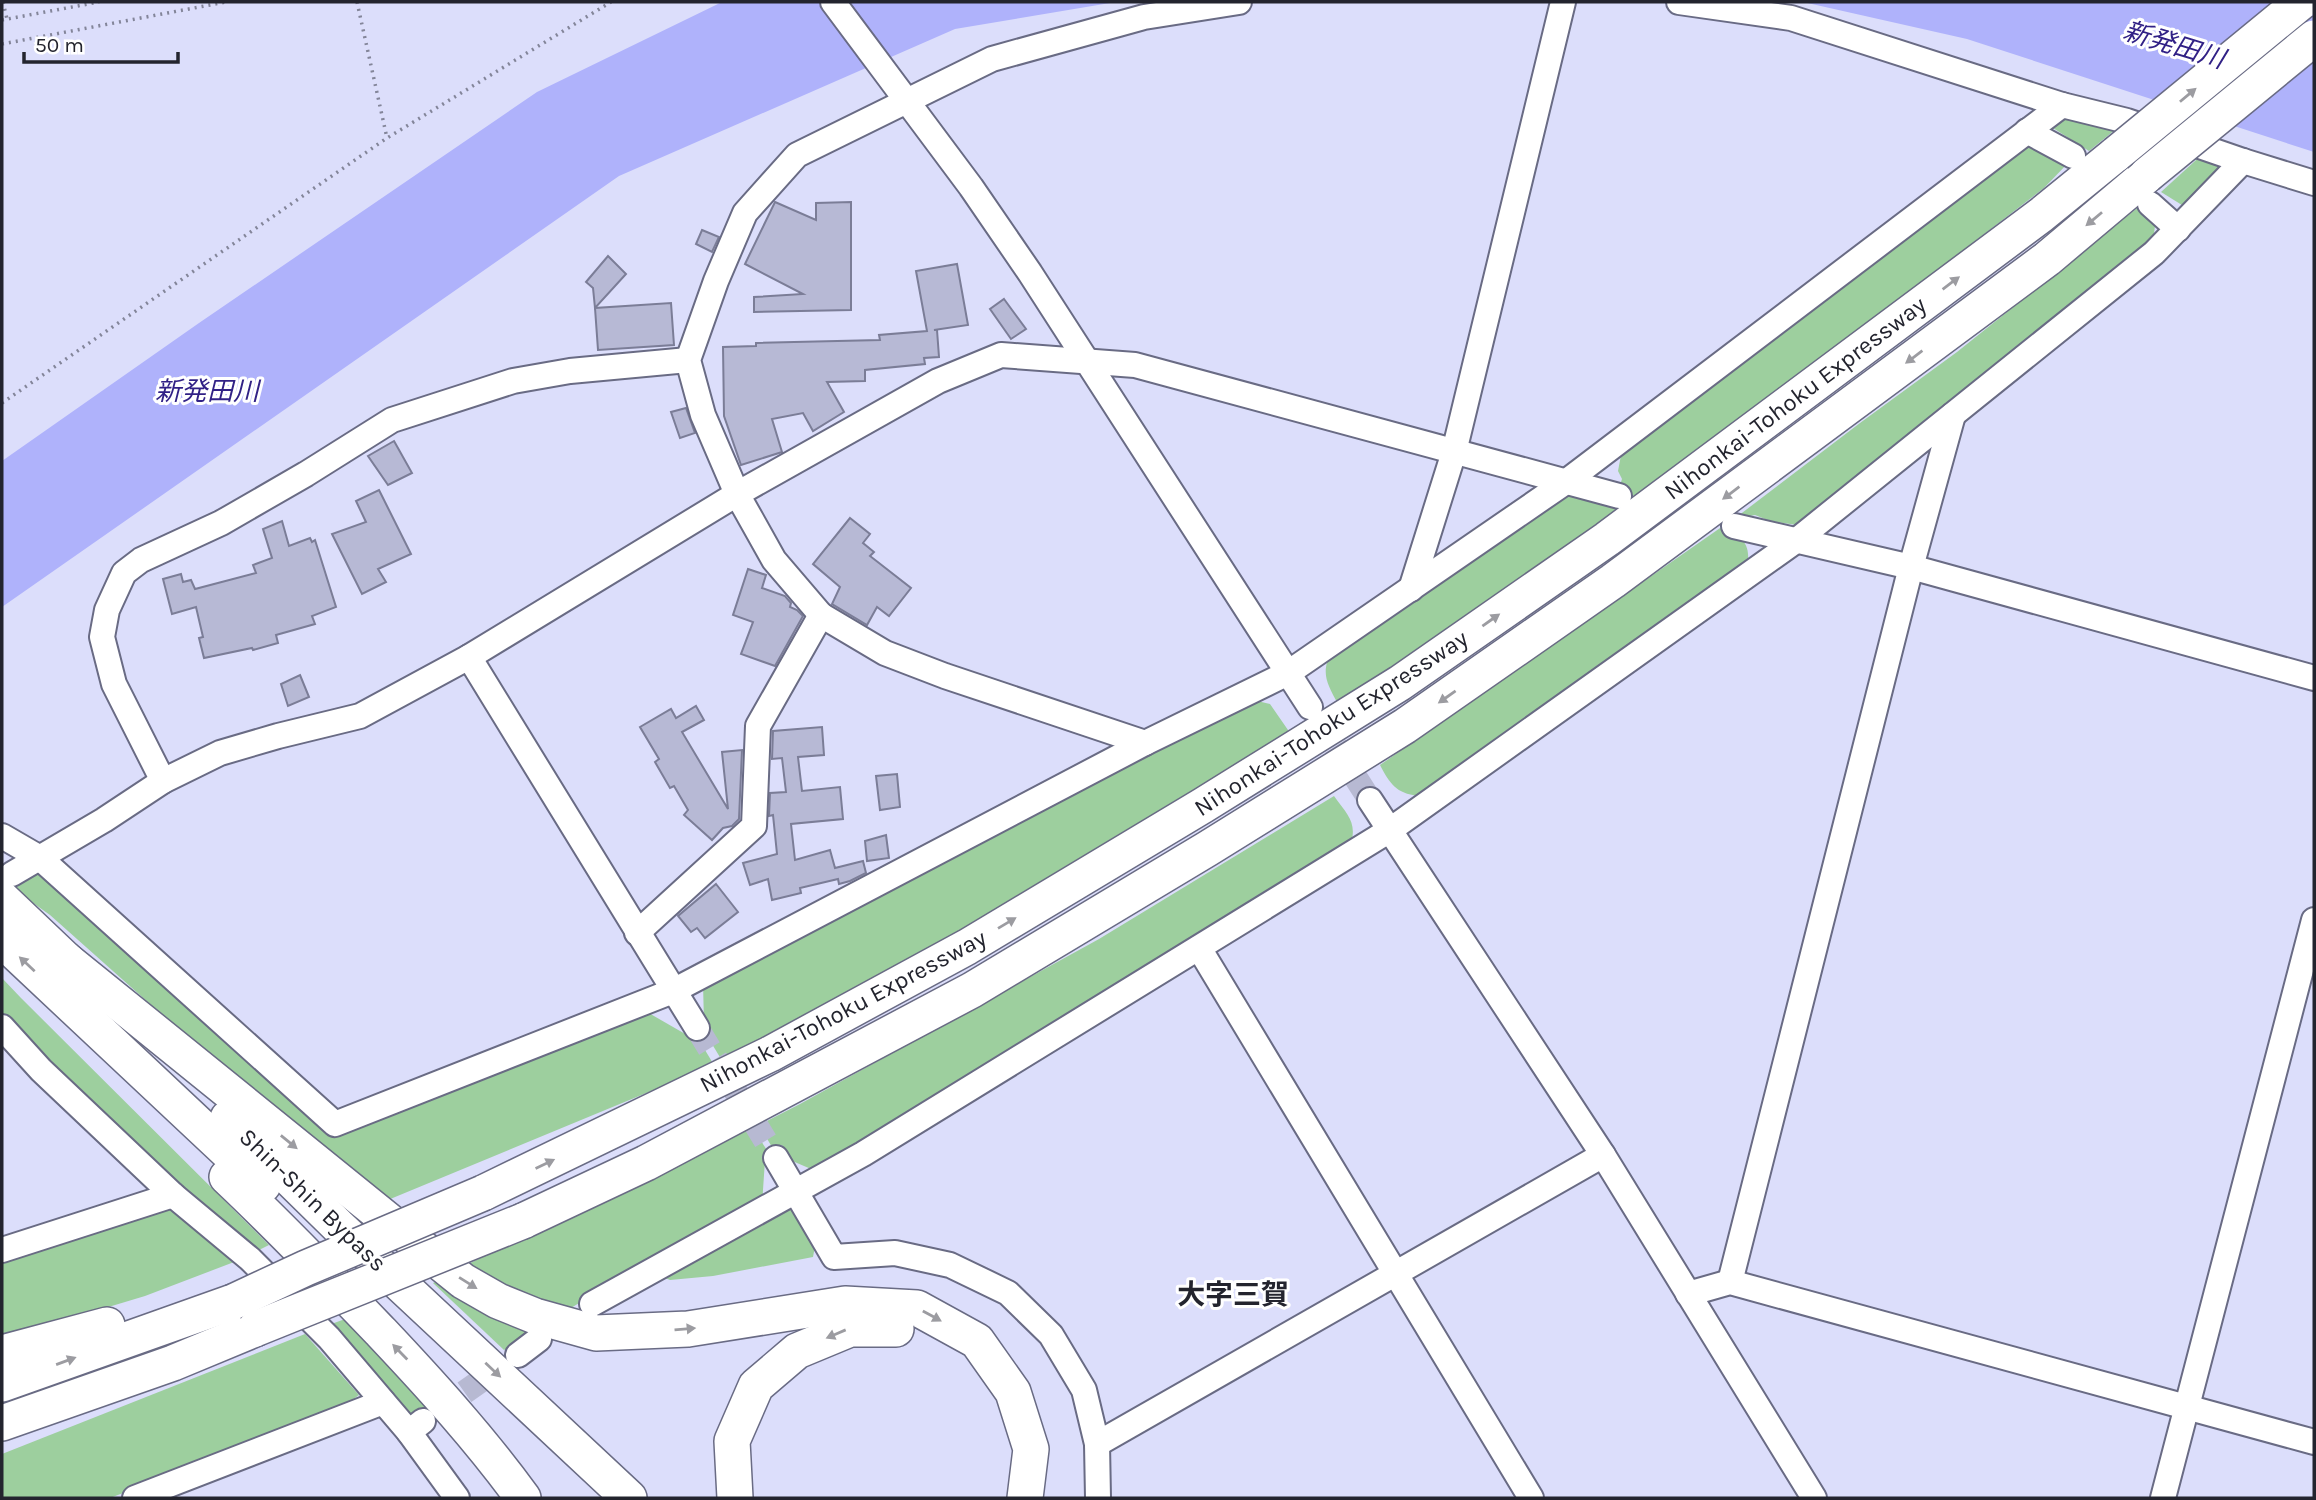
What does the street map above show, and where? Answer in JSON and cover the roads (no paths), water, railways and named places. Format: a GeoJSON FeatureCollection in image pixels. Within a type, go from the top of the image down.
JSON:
{"type":"FeatureCollection","features":[{"type":"Feature","properties":{"kind":"highway","name":"Nihonkai-Tohoku Expressway"},"geometry":{"type":"LineString","coordinates":[[229,1298],[483,1193],[770,1054],[967,947],[1202,807],[1400,683],[1618,530],[2042,215],[2301,2]]}},
{"type":"Feature","properties":{"kind":"highway","name":"Nihonkai-Tohoku Expressway"},"geometry":{"type":"LineString","coordinates":[[173,1363],[523,1221],[646,1163],[972,990],[1195,856],[1405,726],[1613,581],[2047,259],[2148,190],[2314,38]]}},
{"type":"Feature","properties":{"kind":"highway","name":"Shin-Shin Bypass"},"geometry":{"type":"LineString","coordinates":[[7,886],[65,959],[338,1226],[629,1498]]}},
{"type":"Feature","properties":{"kind":"highway","name":"Shin-Shin Bypass"},"geometry":{"type":"LineString","coordinates":[[2,940],[593,1498]]}},
{"type":"Feature","properties":{"kind":"highway"},"geometry":{"type":"LineString","coordinates":[[65,959],[463,1281],[523,1311],[596,1333],[688,1329],[845,1304],[917,1308],[977,1341],[1013,1392],[1031,1449],[1025,1498]]}},
{"type":"Feature","properties":{"kind":"highway"},"geometry":{"type":"LineString","coordinates":[[63,997],[99,1055],[314,1262],[433,1387],[495,1459],[523,1498]]}},
{"type":"Feature","properties":{"kind":"highway"},"geometry":{"type":"LineString","coordinates":[[2,1353],[229,1298]]}},
{"type":"Feature","properties":{"kind":"highway"},"geometry":{"type":"LineString","coordinates":[[2,1384],[229,1298]]}},
{"type":"Feature","properties":{"kind":"highway"},"geometry":{"type":"LineString","coordinates":[[736,1498],[732,1441],[755,1386],[797,1351],[850,1329],[909,1329],[962,1360],[994,1396],[1010,1449],[1008,1488],[1004,1498]]}},
{"type":"Feature","properties":{"kind":"highway"},"geometry":{"type":"LineString","coordinates":[[2,1423],[173,1363]]}},
{"type":"Feature","properties":{"kind":"highway"},"geometry":{"type":"LineString","coordinates":[[2,1438],[173,1363]]}},
{"type":"Feature","properties":{"kind":"street"},"geometry":{"type":"LineString","coordinates":[[833,2],[978,197],[1030,272],[1310,707]]}},
{"type":"Feature","properties":{"kind":"street"},"geometry":{"type":"LineString","coordinates":[[1145,743],[945,677],[885,653],[821,615],[774,561],[737,494],[703,415],[688,360],[716,281],[745,213],[797,155],[901,94],[992,59],[1144,17],[1239,2]]}},
{"type":"Feature","properties":{"kind":"street"},"geometry":{"type":"LineString","coordinates":[[1411,589],[1454,452],[1563,2]]}},
{"type":"Feature","properties":{"kind":"street"},"geometry":{"type":"LineString","coordinates":[[1679,2],[1791,18],[2062,105],[2127,121],[2314,183]]}},
{"type":"Feature","properties":{"kind":"street"},"geometry":{"type":"LineString","coordinates":[[2,836],[40,859],[335,1124],[673,991],[1145,743],[1288,673],[1567,481],[2062,105]]}},
{"type":"Feature","properties":{"kind":"street"},"geometry":{"type":"LineString","coordinates":[[2028,131],[2073,156]]}},
{"type":"Feature","properties":{"kind":"street"},"geometry":{"type":"LineString","coordinates":[[592,1304],[875,1147],[1390,830],[1797,540],[2154,253],[2243,161]]}},
{"type":"Feature","properties":{"kind":"street"},"geometry":{"type":"LineString","coordinates":[[2148,190],[2178,229]]}},
{"type":"Feature","properties":{"kind":"street"},"geometry":{"type":"LineString","coordinates":[[7,886],[40,859],[163,781],[220,753],[360,716],[469,657],[737,494],[938,381],[1001,355],[1135,365],[1619,496]]}},
{"type":"Feature","properties":{"kind":"street"},"geometry":{"type":"LineString","coordinates":[[163,781],[114,684],[102,638],[107,610],[124,573],[141,561],[221,523],[392,420],[513,381],[570,371],[688,360]]}},
{"type":"Feature","properties":{"kind":"street"},"geometry":{"type":"LineString","coordinates":[[1730,1282],[1911,567],[1953,415]]}},
{"type":"Feature","properties":{"kind":"street"},"geometry":{"type":"LineString","coordinates":[[1734,526],[1911,567],[2314,678]]}},
{"type":"Feature","properties":{"kind":"street"},"geometry":{"type":"LineString","coordinates":[[637,933],[754,826],[758,726],[821,615]]}},
{"type":"Feature","properties":{"kind":"street"},"geometry":{"type":"LineString","coordinates":[[469,657],[697,1028]]}},
{"type":"Feature","properties":{"kind":"street"},"geometry":{"type":"LineString","coordinates":[[1370,800],[1603,1155],[1814,1498]]}},
{"type":"Feature","properties":{"kind":"street"},"geometry":{"type":"LineString","coordinates":[[2163,1498],[2314,920]]}},
{"type":"Feature","properties":{"kind":"street"},"geometry":{"type":"LineString","coordinates":[[1199,948],[1531,1498]]}},
{"type":"Feature","properties":{"kind":"street"},"geometry":{"type":"LineString","coordinates":[[2,1027],[41,1070],[173,1195],[250,1259],[329,1338],[383,1402],[416,1427],[457,1498]]}},
{"type":"Feature","properties":{"kind":"street"},"geometry":{"type":"LineString","coordinates":[[1097,1444],[1603,1155]]}},
{"type":"Feature","properties":{"kind":"street"},"geometry":{"type":"LineString","coordinates":[[776,1158],[834,1257],[895,1253],[950,1265],[1008,1293],[1051,1335],[1084,1390],[1097,1444],[1098,1498]]}},
{"type":"Feature","properties":{"kind":"street"},"geometry":{"type":"LineString","coordinates":[[2,1250],[173,1195]]}},
{"type":"Feature","properties":{"kind":"street"},"geometry":{"type":"LineString","coordinates":[[1688,1294],[1730,1282],[2314,1442]]}},
{"type":"Feature","properties":{"kind":"street"},"geometry":{"type":"LineString","coordinates":[[518,1355],[539,1339]]}},
{"type":"Feature","properties":{"kind":"street"},"geometry":{"type":"LineString","coordinates":[[135,1498],[383,1402]]}},
{"type":"Feature","properties":{"kind":"water","name":"新発田川"},"geometry":{"type":"Polygon","coordinates":[[[722,2],[1116,2],[955,29],[619,176],[2,607],[2,461],[537,92],[722,2]]]}},
{"type":"Feature","properties":{"kind":"water","name":"新発田川"},"geometry":{"type":"Polygon","coordinates":[[[1803,2],[2314,3],[2314,152],[1967,39],[1803,2]]]}},
{"type":"Feature","properties":{"kind":"tunnel"},"geometry":{"type":"LineString","coordinates":[[1316,716],[1370,800]]}},
{"type":"Feature","properties":{"kind":"tunnel"},"geometry":{"type":"LineString","coordinates":[[697,1028],[776,1158]]}},
{"type":"Feature","properties":{"kind":"tunnel"},"geometry":{"type":"LineString","coordinates":[[435,1413],[506,1363]]}},
{"type":"Feature","properties":{"kind":"district","name":"大字三賀"},"geometry":{"type":"Point","coordinates":[1233,1294]}}]}
